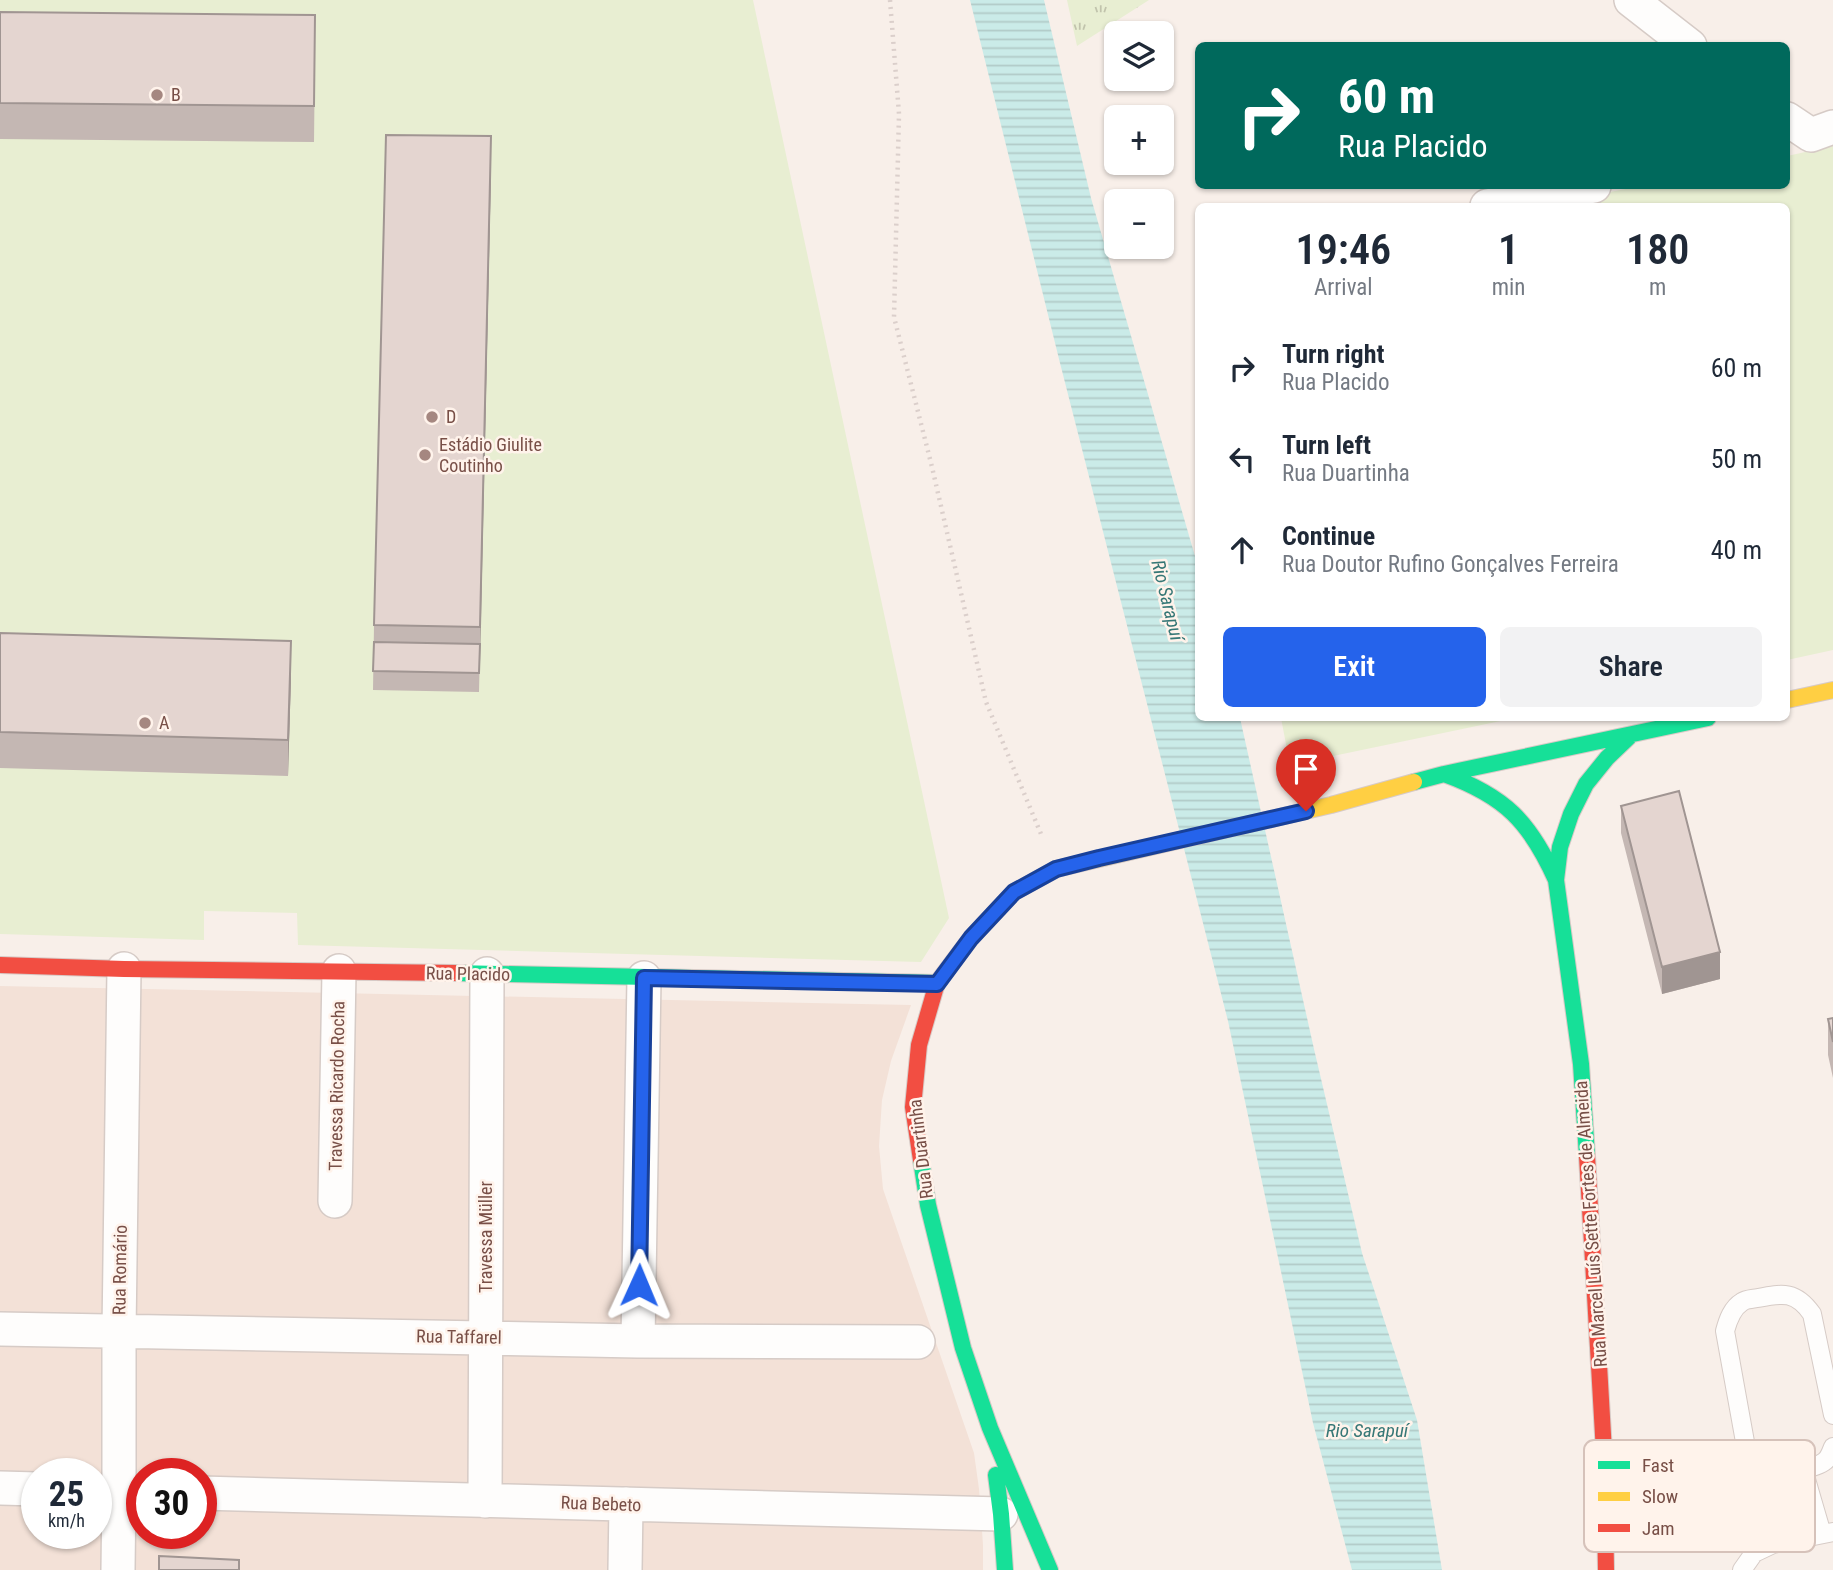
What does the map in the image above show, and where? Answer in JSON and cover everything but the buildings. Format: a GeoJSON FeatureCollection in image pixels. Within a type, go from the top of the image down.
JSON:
{"type":"FeatureCollection","features":[{"type":"Feature","properties":{"kind":"main road"},"geometry":{"type":"LineString","coordinates":[[1790,699],[1833,690]]}},
{"type":"Feature","properties":{"kind":"main road","name":"Rua Duartinha"},"geometry":{"type":"LineString","coordinates":[[1050,1570],[990,1428],[963,1348],[928,1205],[913,1107],[919,1045],[937,984],[971,938],[1014,892],[1056,869],[1331,805],[1444,774],[1694,721]]}},
{"type":"Feature","properties":{"kind":"main road","name":"Rua Marcel Luís Sette Fortes de Almeida"},"geometry":{"type":"LineString","coordinates":[[1556,880],[1560,847],[1571,814],[1586,784],[1606,758],[1631,735]]}},
{"type":"Feature","properties":{"kind":"main road","name":"Rua Marcel Luís Sette Fortes de Almeida"},"geometry":{"type":"LineString","coordinates":[[1444,774],[1477,786],[1506,805],[1536,838],[1556,880],[1581,1064],[1594,1252],[1603,1440]]}},
{"type":"Feature","properties":{"kind":"main road","name":"Rua Placido"},"geometry":{"type":"LineString","coordinates":[[0,965],[937,984]]}},
{"type":"Feature","properties":{"kind":"main road","name":"Rua Duartinha"},"geometry":{"type":"LineString","coordinates":[[990,1428],[1005,1570]]}},
{"type":"Feature","properties":{"kind":"main road","name":"Rua Marcel Luís Sette Fortes de Almeida"},"geometry":{"type":"LineString","coordinates":[[1606,1552],[1606,1570]]}},
{"type":"Feature","properties":{"kind":"street"},"geometry":{"type":"LineString","coordinates":[[1631,0],[1685,42]]}},
{"type":"Feature","properties":{"kind":"street"},"geometry":{"type":"LineString","coordinates":[[1503,203],[1578,189]]}},
{"type":"Feature","properties":{"kind":"street","name":"Rua Romário"},"geometry":{"type":"LineString","coordinates":[[118,1570],[124,969]]}},
{"type":"Feature","properties":{"kind":"street","name":"Travessa Ricardo Rocha"},"geometry":{"type":"LineString","coordinates":[[335,1201],[340,971]]}},
{"type":"Feature","properties":{"kind":"street","name":"Travessa Müller"},"geometry":{"type":"LineString","coordinates":[[485,1500],[486,974]]}},
{"type":"Feature","properties":{"kind":"street"},"geometry":{"type":"LineString","coordinates":[[638,1341],[644,978]]}},
{"type":"Feature","properties":{"kind":"street","name":"Rua Taffarel"},"geometry":{"type":"LineString","coordinates":[[0,1329],[638,1341],[918,1342]]}},
{"type":"Feature","properties":{"kind":"street"},"geometry":{"type":"LineString","coordinates":[[0,1488],[21,1489]]}},
{"type":"Feature","properties":{"kind":"street","name":"Rua Bebeto"},"geometry":{"type":"LineString","coordinates":[[217,1493],[1001,1514]]}},
{"type":"Feature","properties":{"kind":"street"},"geometry":{"type":"LineString","coordinates":[[625,1570],[626,1504]]}},
{"type":"Feature","properties":{"kind":"lane"},"geometry":{"type":"LineString","coordinates":[[1745,1440],[1725,1331],[1728,1319],[1743,1300],[1781,1294],[1794,1296],[1805,1304],[1812,1314],[1833,1415]]}},
{"type":"Feature","properties":{"kind":"lane"},"geometry":{"type":"LineString","coordinates":[[1815,1465],[1823,1463],[1833,1447]]}},
{"type":"Feature","properties":{"kind":"lane"},"geometry":{"type":"LineString","coordinates":[[1815,1501],[1828,1533]]}},
{"type":"Feature","properties":{"kind":"lane"},"geometry":{"type":"LineString","coordinates":[[1742,1570],[1756,1552]]}},
{"type":"Feature","properties":{"kind":"path"},"geometry":{"type":"LineString","coordinates":[[890,0],[899,114],[894,317],[986,702],[1056,869]]}},
{"type":"Feature","properties":{"kind":"shaded area"},"geometry":{"type":"Polygon","coordinates":[[[0,986],[911,1005],[891,1061],[882,1100],[879,1146],[883,1189],[974,1453],[979,1489],[983,1570],[0,1570],[0,986]]]}},
{"type":"Feature","properties":{"kind":"green space","name":"Estádio Giulite Coutinho"},"geometry":{"type":"Polygon","coordinates":[[[0,0],[753,0],[949,918],[921,962],[298,945],[297,913],[204,911],[204,940],[0,934],[0,0]]]}},
{"type":"Feature","properties":{"kind":"green space"},"geometry":{"type":"Polygon","coordinates":[[[1067,0],[1149,0],[1116,21],[1104,21],[1104,29],[1077,46],[1067,0]]]}},
{"type":"Feature","properties":{"kind":"green space"},"geometry":{"type":"Polygon","coordinates":[[[1833,146],[1833,650],[1790,659],[1790,203],[1553,203],[1626,189],[1790,189],[1790,155],[1833,146]]]}},
{"type":"Feature","properties":{"kind":"green space"},"geometry":{"type":"Polygon","coordinates":[[[1282,721],[1501,721],[1290,765],[1282,721]]]}},
{"type":"Feature","properties":{"kind":"water","name":"Rio Sarapuí"},"geometry":{"type":"Polygon","coordinates":[[[970,0],[1044,0],[1104,243],[1104,259],[1109,259],[1195,556],[1195,721],[1241,721],[1362,1253],[1417,1420],[1442,1570],[1352,1570],[1313,1423],[1228,1021],[970,0]]]}},
{"type":"Feature","properties":{"kind":"traffic: fast"},"geometry":{"type":"LineString","coordinates":[[1414,782],[1694,721]]}},
{"type":"Feature","properties":{"kind":"traffic: fast"},"geometry":{"type":"LineString","coordinates":[[1587,1156],[1581,1064],[1556,880],[1560,847],[1571,814],[1586,784],[1607,758],[1631,735]]}},
{"type":"Feature","properties":{"kind":"traffic: fast"},"geometry":{"type":"LineString","coordinates":[[1444,774],[1484,792],[1513,814],[1536,842],[1556,880]]}},
{"type":"Feature","properties":{"kind":"traffic: fast"},"geometry":{"type":"LineString","coordinates":[[455,973],[937,983]]}},
{"type":"Feature","properties":{"kind":"traffic: fast"},"geometry":{"type":"LineString","coordinates":[[921,1160],[928,1205],[963,1348],[990,1428],[1050,1570]]}},
{"type":"Feature","properties":{"kind":"traffic: fast"},"geometry":{"type":"LineString","coordinates":[[996,1475],[1005,1570]]}},
{"type":"Feature","properties":{"kind":"traffic: slow"},"geometry":{"type":"LineString","coordinates":[[1790,699],[1833,690]]}},
{"type":"Feature","properties":{"kind":"traffic: slow"},"geometry":{"type":"LineString","coordinates":[[999,908],[1014,892],[1056,869],[1331,805],[1414,782]]}},
{"type":"Feature","properties":{"kind":"traffic: jam"},"geometry":{"type":"LineString","coordinates":[[921,1160],[913,1107],[919,1045],[937,983],[971,938],[999,908]]}},
{"type":"Feature","properties":{"kind":"traffic: jam"},"geometry":{"type":"LineString","coordinates":[[0,965],[455,973]]}},
{"type":"Feature","properties":{"kind":"traffic: jam"},"geometry":{"type":"LineString","coordinates":[[1587,1156],[1603,1440]]}},
{"type":"Feature","properties":{"kind":"traffic: jam"},"geometry":{"type":"LineString","coordinates":[[1606,1552],[1606,1570]]}},
{"type":"Feature","properties":{"kind":"place","name":"B"},"geometry":{"type":"Point","coordinates":[157,95]}},
{"type":"Feature","properties":{"kind":"place","name":"D"},"geometry":{"type":"Point","coordinates":[432,417]}},
{"type":"Feature","properties":{"kind":"place","name":"Estádio Giulite Coutinho"},"geometry":{"type":"Point","coordinates":[425,455]}},
{"type":"Feature","properties":{"kind":"place","name":"A"},"geometry":{"type":"Point","coordinates":[145,723]}},
{"type":"Feature","properties":{"kind":"route"},"geometry":{"type":"LineString","coordinates":[[639,1285],[644,978],[937,984],[971,938],[1014,892],[1056,869],[1306,811]]}}]}
